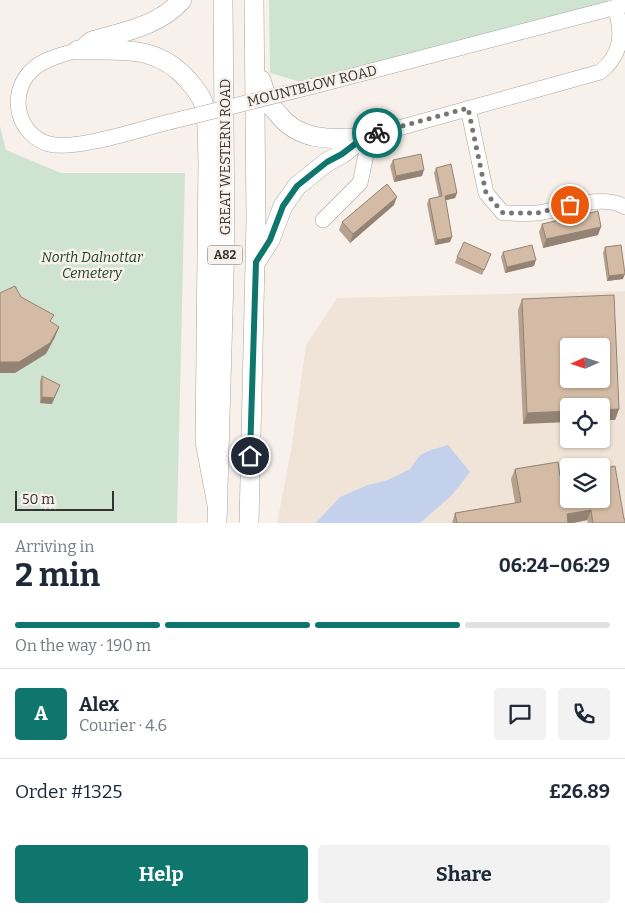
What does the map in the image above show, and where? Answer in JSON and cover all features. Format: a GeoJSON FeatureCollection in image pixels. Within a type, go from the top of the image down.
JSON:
{"type":"FeatureCollection","features":[{"type":"Feature","properties":{"kind":"main road"},"geometry":{"type":"LineString","coordinates":[[78,50],[92,41],[152,22],[167,14],[182,0]]}},
{"type":"Feature","properties":{"kind":"main road","name":"GREAT WESTERN ROAD"},"geometry":{"type":"LineString","coordinates":[[218,516],[225,242],[223,0]]}},
{"type":"Feature","properties":{"kind":"main road","name":"A82"},"geometry":{"type":"LineString","coordinates":[[249,523],[256,262],[254,0]]}},
{"type":"Feature","properties":{"kind":"main road"},"geometry":{"type":"LineString","coordinates":[[78,50],[118,49],[154,55],[182,73],[203,102],[207,128],[208,163],[205,442],[218,516]]}},
{"type":"Feature","properties":{"kind":"main road","name":"A82"},"geometry":{"type":"LineString","coordinates":[[255,66],[270,104],[284,122],[294,130],[316,138],[363,138]]}},
{"type":"Feature","properties":{"kind":"main road"},"geometry":{"type":"LineString","coordinates":[[256,262],[270,240],[283,206],[297,186],[327,162],[342,154],[363,138]]}},
{"type":"Feature","properties":{"kind":"street","name":"MOUNTBLOW ROAD"},"geometry":{"type":"LineString","coordinates":[[78,50],[44,62],[30,72],[24,80],[18,95],[18,109],[24,125],[32,135],[48,144],[72,145],[169,122],[620,6]]}},
{"type":"Feature","properties":{"kind":"street"},"geometry":{"type":"LineString","coordinates":[[323,220],[360,183],[367,150],[363,138],[600,72],[612,59],[621,39],[620,6]]}},
{"type":"Feature","properties":{"kind":"street"},"geometry":{"type":"LineString","coordinates":[[468,108],[486,193],[503,213],[537,213],[570,205],[602,201],[625,207]]}},
{"type":"Feature","properties":{"kind":"shaded area"},"geometry":{"type":"Polygon","coordinates":[[[625,291],[625,523],[277,523],[291,451],[306,345],[337,298],[625,291]]]}},
{"type":"Feature","properties":{"kind":"green space"},"geometry":{"type":"Polygon","coordinates":[[[269,0],[625,0],[314,86],[270,73],[269,0]]]}},
{"type":"Feature","properties":{"kind":"green space","name":"North Dalnottar Cemetery"},"geometry":{"type":"Polygon","coordinates":[[[0,126],[6,150],[61,173],[185,173],[177,523],[0,523],[0,126]]]}},
{"type":"Feature","properties":{"kind":"water"},"geometry":{"type":"Polygon","coordinates":[[[448,445],[470,472],[451,496],[420,523],[316,523],[340,497],[368,485],[388,480],[410,469],[420,455],[448,445]]]}},
{"type":"Feature","properties":{"kind":"building"},"geometry":{"type":"Polygon","coordinates":[[[421,154],[424,170],[396,176],[393,160],[421,154]]]}},
{"type":"Feature","properties":{"kind":"building"},"geometry":{"type":"Polygon","coordinates":[[[451,164],[457,193],[445,196],[452,237],[437,240],[429,199],[442,196],[436,168],[451,164]]]}},
{"type":"Feature","properties":{"kind":"building"},"geometry":{"type":"Polygon","coordinates":[[[387,184],[397,197],[353,234],[342,222],[387,184]]]}},
{"type":"Feature","properties":{"kind":"building"},"geometry":{"type":"Polygon","coordinates":[[[598,211],[601,227],[546,239],[542,224],[598,211]]]}},
{"type":"Feature","properties":{"kind":"building"},"geometry":{"type":"Polygon","coordinates":[[[464,242],[491,254],[484,270],[457,257],[464,242]]]}},
{"type":"Feature","properties":{"kind":"building"},"geometry":{"type":"Polygon","coordinates":[[[532,245],[536,260],[507,267],[503,252],[532,245]]]}},
{"type":"Feature","properties":{"kind":"building"},"geometry":{"type":"Polygon","coordinates":[[[621,245],[625,274],[609,276],[605,247],[621,245]]]}},
{"type":"Feature","properties":{"kind":"building"},"geometry":{"type":"Polygon","coordinates":[[[15,286],[21,297],[54,315],[50,321],[59,327],[50,343],[19,362],[0,362],[0,293],[15,286]]]}},
{"type":"Feature","properties":{"kind":"building"},"geometry":{"type":"Polygon","coordinates":[[[614,295],[619,409],[610,410],[610,398],[560,398],[560,411],[527,413],[522,299],[614,295]]]}},
{"type":"Feature","properties":{"kind":"building"},"geometry":{"type":"Polygon","coordinates":[[[42,376],[60,385],[54,398],[42,397],[42,376]]]}},
{"type":"Feature","properties":{"kind":"building"},"geometry":{"type":"Polygon","coordinates":[[[558,462],[560,508],[610,508],[610,467],[615,466],[625,523],[593,523],[591,510],[567,514],[568,523],[457,523],[455,513],[521,502],[515,469],[558,462]]]}},
{"type":"Feature","properties":{"kind":"way so far"},"geometry":{"type":"LineString","coordinates":[[377,133],[468,108],[486,193],[503,213],[537,213],[570,205]]}},
{"type":"Feature","properties":{"kind":"route"},"geometry":{"type":"LineString","coordinates":[[250,456],[256,262],[270,240],[283,206],[297,186],[327,162],[342,154],[363,138],[377,133]]}}]}
